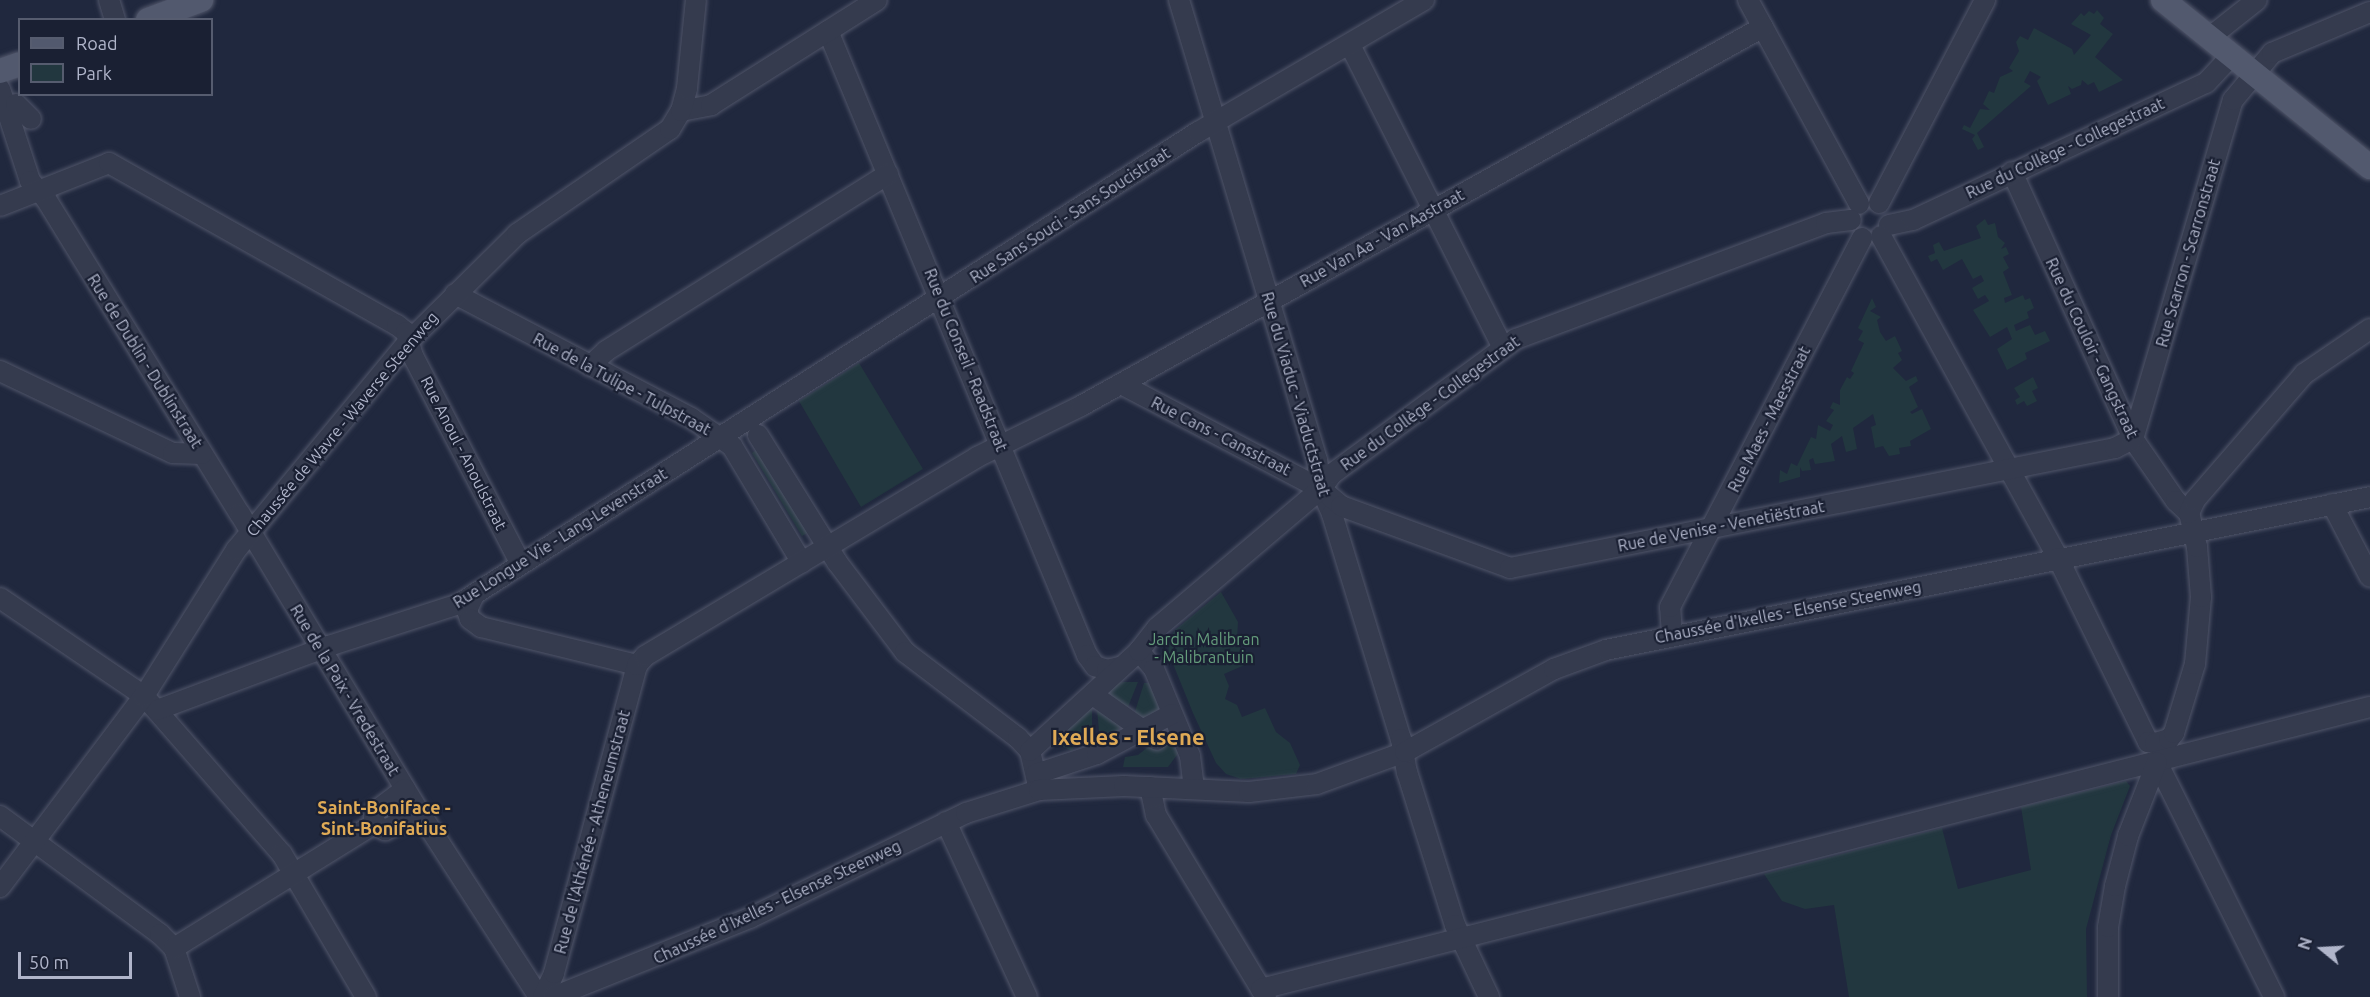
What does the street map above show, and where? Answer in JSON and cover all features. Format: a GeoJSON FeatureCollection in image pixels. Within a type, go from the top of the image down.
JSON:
{"type":"FeatureCollection","features":[{"type":"Feature","properties":{"kind":"main road"},"geometry":{"type":"LineString","coordinates":[[153,18],[201,0]]}},
{"type":"Feature","properties":{"kind":"main road"},"geometry":{"type":"LineString","coordinates":[[2163,0],[2370,167]]}},
{"type":"Feature","properties":{"kind":"main road"},"geometry":{"type":"LineString","coordinates":[[0,71],[18,65]]}},
{"type":"Feature","properties":{"kind":"street"},"geometry":{"type":"LineString","coordinates":[[109,0],[114,18]]}},
{"type":"Feature","properties":{"kind":"street","name":"Chaussée de Wavre - Waverse Steenweg"},"geometry":{"type":"LineString","coordinates":[[0,887],[150,703],[215,581],[251,532],[409,340],[454,294],[541,215],[670,129],[681,111],[693,51],[696,0]]}},
{"type":"Feature","properties":{"kind":"street"},"geometry":{"type":"LineString","coordinates":[[681,111],[711,105],[877,0]]}},
{"type":"Feature","properties":{"kind":"street","name":"Rue du Viaduc - Viaductstraat"},"geometry":{"type":"LineString","coordinates":[[1179,0],[1317,460],[1321,489],[1332,514],[1405,752],[1406,768],[1460,938],[1489,997]]}},
{"type":"Feature","properties":{"kind":"street","name":"Rue Sans Souci - Sans Soucistraat"},"geometry":{"type":"LineString","coordinates":[[720,438],[1215,123],[1424,0]]}},
{"type":"Feature","properties":{"kind":"street"},"geometry":{"type":"LineString","coordinates":[[1748,0],[1855,212],[1854,230],[1877,233]]}},
{"type":"Feature","properties":{"kind":"street"},"geometry":{"type":"LineString","coordinates":[[1877,233],[1888,212],[1879,203],[1985,0]]}},
{"type":"Feature","properties":{"kind":"street"},"geometry":{"type":"LineString","coordinates":[[2209,38],[2257,0]]}},
{"type":"Feature","properties":{"kind":"street","name":"Rue Scarron - Scarronstraat"},"geometry":{"type":"LineString","coordinates":[[2133,439],[2233,100],[2253,72],[2272,53],[2370,12]]}},
{"type":"Feature","properties":{"kind":"street","name":"Rue Van Aa - Van Aastraat"},"geometry":{"type":"LineString","coordinates":[[637,665],[645,656],[1001,446],[1121,384],[1763,27]]}},
{"type":"Feature","properties":{"kind":"street","name":"Rue du Conseil - Raadstraat"},"geometry":{"type":"LineString","coordinates":[[828,31],[1087,655],[1095,666],[1107,670],[1119,667]]}},
{"type":"Feature","properties":{"kind":"street"},"geometry":{"type":"LineString","coordinates":[[1350,45],[1503,348]]}},
{"type":"Feature","properties":{"kind":"street","name":"Rue du Collège - Collegestraat"},"geometry":{"type":"LineString","coordinates":[[1877,233],[1913,220],[2206,83],[2232,55]]}},
{"type":"Feature","properties":{"kind":"street","name":"Rue de Dublin - Dublinstraat"},"geometry":{"type":"LineString","coordinates":[[0,89],[30,181],[39,191],[251,532]]}},
{"type":"Feature","properties":{"kind":"street"},"geometry":{"type":"LineString","coordinates":[[16,104],[31,118]]}},
{"type":"Feature","properties":{"kind":"street"},"geometry":{"type":"LineString","coordinates":[[0,206],[109,163],[397,325],[409,340]]}},
{"type":"Feature","properties":{"kind":"street","name":"Rue du Couloir - Gangstraat"},"geometry":{"type":"LineString","coordinates":[[2012,172],[2133,439],[2191,522]]}},
{"type":"Feature","properties":{"kind":"street"},"geometry":{"type":"LineString","coordinates":[[590,366],[606,351],[888,174]]}},
{"type":"Feature","properties":{"kind":"street","name":"Rue du Collège - Collegestraat"},"geometry":{"type":"LineString","coordinates":[[1037,744],[1093,702],[1119,667],[1139,651],[1157,628],[1321,489],[1332,474],[1516,339],[1879,203]]}},
{"type":"Feature","properties":{"kind":"street"},"geometry":{"type":"LineString","coordinates":[[1877,233],[2058,558],[2148,742],[2169,740],[2190,688],[2198,643],[2201,597],[2191,522],[2197,499],[2304,374],[2370,329]]}},
{"type":"Feature","properties":{"kind":"street","name":"Rue Maes - Maesstraat"},"geometry":{"type":"LineString","coordinates":[[1672,634],[1670,607],[1877,233]]}},
{"type":"Feature","properties":{"kind":"street","name":"Rue de la Tulipe - Tulpstraat"},"geometry":{"type":"LineString","coordinates":[[454,294],[691,418],[732,446],[802,562]]}},
{"type":"Feature","properties":{"kind":"street","name":"Rue Anoul - Anoulstraat"},"geometry":{"type":"LineString","coordinates":[[409,340],[413,356],[521,564]]}},
{"type":"Feature","properties":{"kind":"street"},"geometry":{"type":"LineString","coordinates":[[0,371],[173,453],[202,454]]}},
{"type":"Feature","properties":{"kind":"street","name":"Rue Cans - Cansstraat"},"geometry":{"type":"LineString","coordinates":[[1121,384],[1321,489]]}},
{"type":"Feature","properties":{"kind":"street"},"geometry":{"type":"LineString","coordinates":[[758,435],[827,547],[905,652],[998,720],[1037,744],[1038,782]]}},
{"type":"Feature","properties":{"kind":"street","name":"Rue Longue Vie - Lang-Levenstraat"},"geometry":{"type":"LineString","coordinates":[[150,703],[459,604],[720,438]]}},
{"type":"Feature","properties":{"kind":"street","name":"Rue de Venise - Venetiëstraat"},"geometry":{"type":"LineString","coordinates":[[1321,489],[1341,506],[1510,568],[1711,530],[2115,448],[2133,439]]}},
{"type":"Feature","properties":{"kind":"street","name":"Chaussée d'Ixelles - Elsense Steenweg"},"geometry":{"type":"LineString","coordinates":[[553,997],[750,918],[946,822],[1038,782],[1231,792],[1317,784],[1405,752],[1572,660],[1672,634],[2058,558],[2191,522],[2370,497]]}},
{"type":"Feature","properties":{"kind":"street"},"geometry":{"type":"LineString","coordinates":[[2332,504],[2370,577]]}},
{"type":"Feature","properties":{"kind":"street","name":"Rue de la Paix - Vredestraat"},"geometry":{"type":"LineString","coordinates":[[251,532],[405,789],[539,997]]}},
{"type":"Feature","properties":{"kind":"street"},"geometry":{"type":"LineString","coordinates":[[474,595],[467,610],[470,619],[480,627],[637,665]]}},
{"type":"Feature","properties":{"kind":"street"},"geometry":{"type":"LineString","coordinates":[[0,598],[150,703],[296,873],[366,997]]}},
{"type":"Feature","properties":{"kind":"street"},"geometry":{"type":"LineString","coordinates":[[1139,651],[1148,678],[1180,716],[1182,758],[1194,789]]}},
{"type":"Feature","properties":{"kind":"street","name":"Rue de l'Athénée - Atheneumstraat"},"geometry":{"type":"LineString","coordinates":[[543,997],[554,973],[637,665]]}},
{"type":"Feature","properties":{"kind":"street"},"geometry":{"type":"LineString","coordinates":[[1093,702],[1140,726]]}},
{"type":"Feature","properties":{"kind":"street"},"geometry":{"type":"LineString","coordinates":[[1150,787],[1155,815],[1264,993],[1460,938],[2370,707]]}},
{"type":"Feature","properties":{"kind":"street"},"geometry":{"type":"LineString","coordinates":[[1038,782],[1072,761],[1097,754],[1140,726],[1180,716]]}},
{"type":"Feature","properties":{"kind":"street"},"geometry":{"type":"LineString","coordinates":[[2108,997],[2108,927],[2115,886],[2128,836],[2157,762]]}},
{"type":"Feature","properties":{"kind":"street"},"geometry":{"type":"LineString","coordinates":[[2157,762],[2274,997]]}},
{"type":"Feature","properties":{"kind":"street"},"geometry":{"type":"LineString","coordinates":[[374,824],[374,812],[405,789]]}},
{"type":"Feature","properties":{"kind":"street"},"geometry":{"type":"LineString","coordinates":[[374,824],[385,830],[420,813]]}},
{"type":"Feature","properties":{"kind":"street"},"geometry":{"type":"LineString","coordinates":[[0,816],[36,840],[160,933],[174,948],[190,997]]}},
{"type":"Feature","properties":{"kind":"street"},"geometry":{"type":"LineString","coordinates":[[946,822],[1027,997]]}},
{"type":"Feature","properties":{"kind":"street"},"geometry":{"type":"LineString","coordinates":[[174,948],[374,824]]}},
{"type":"Feature","properties":{"kind":"green space"},"geometry":{"type":"Polygon","coordinates":[[[2097,10],[2104,18],[2100,24],[2113,34],[2095,57],[2123,80],[2099,92],[2094,82],[2088,85],[2082,80],[2081,85],[2072,89],[2068,86],[2071,94],[2048,105],[2037,81],[2041,77],[2030,71],[2024,82],[2031,86],[1977,133],[1984,147],[1978,150],[1972,139],[1975,135],[1962,129],[1964,125],[1970,128],[1980,109],[1990,110],[1983,104],[1989,91],[1994,93],[2000,77],[2013,71],[2009,68],[2019,51],[2016,42],[2020,36],[2028,40],[2034,28],[2072,49],[2074,55],[2091,35],[2071,24],[2081,13],[2084,16],[2089,11],[2094,14],[2097,10]]]}},
{"type":"Feature","properties":{"kind":"green space"},"geometry":{"type":"Polygon","coordinates":[[[1985,219],[1988,225],[1995,223],[1998,237],[2005,243],[2001,249],[2006,247],[2009,254],[2003,257],[2009,268],[2003,272],[2012,295],[2004,298],[2005,303],[2023,295],[2025,300],[2030,298],[2034,308],[2027,312],[2029,318],[2014,325],[2016,331],[2030,325],[2035,335],[2045,331],[2050,341],[2025,353],[2027,359],[2007,370],[1997,349],[2012,339],[2007,327],[1990,337],[1973,310],[1989,301],[1985,295],[1978,299],[1972,288],[1984,281],[1981,275],[1973,279],[1962,259],[1943,270],[1937,259],[1931,262],[1928,256],[1935,253],[1933,245],[1939,242],[1944,251],[1981,238],[1976,226],[1985,219]]]}},
{"type":"Feature","properties":{"kind":"green space"},"geometry":{"type":"Polygon","coordinates":[[[1872,298],[1876,307],[1870,311],[1881,317],[1877,320],[1880,332],[1886,341],[1895,336],[1902,351],[1898,353],[1902,360],[1893,368],[1906,381],[1916,376],[1918,381],[1909,387],[1918,407],[1910,412],[1912,414],[1922,409],[1931,429],[1910,441],[1911,446],[1899,448],[1900,454],[1889,456],[1883,446],[1875,448],[1871,427],[1876,425],[1873,414],[1853,428],[1857,449],[1846,452],[1842,436],[1831,444],[1835,461],[1815,464],[1813,458],[1809,460],[1811,470],[1802,471],[1800,467],[1800,477],[1779,483],[1780,470],[1787,474],[1791,463],[1797,466],[1811,437],[1816,439],[1818,425],[1830,431],[1833,425],[1826,421],[1834,410],[1830,408],[1833,402],[1840,405],[1840,390],[1847,377],[1850,379],[1854,373],[1851,371],[1864,343],[1858,340],[1863,331],[1858,328],[1872,298]]]}},
{"type":"Feature","properties":{"kind":"green space"},"geometry":{"type":"Polygon","coordinates":[[[859,363],[923,469],[861,507],[799,401],[859,363]]]}},
{"type":"Feature","properties":{"kind":"green space"},"geometry":{"type":"Polygon","coordinates":[[[2033,377],[2038,388],[2032,391],[2037,401],[2027,406],[2024,401],[2017,405],[2015,400],[2020,397],[2014,388],[2033,377]]]}},
{"type":"Feature","properties":{"kind":"green space"},"geometry":{"type":"Polygon","coordinates":[[[758,449],[809,532],[802,536],[752,453],[758,449]]]}},
{"type":"Feature","properties":{"kind":"green space","name":"Jardin Malibran - Malibrantuin"},"geometry":{"type":"Polygon","coordinates":[[[1221,592],[1238,622],[1237,640],[1247,664],[1224,674],[1229,686],[1225,699],[1237,705],[1242,717],[1265,708],[1276,732],[1290,743],[1300,765],[1296,774],[1241,779],[1226,774],[1216,763],[1193,713],[1169,654],[1168,641],[1175,630],[1221,592]]]}},
{"type":"Feature","properties":{"kind":"green space"},"geometry":{"type":"Polygon","coordinates":[[[1113,682],[1138,682],[1126,712],[1099,693],[1113,682]]]}},
{"type":"Feature","properties":{"kind":"green space"},"geometry":{"type":"Polygon","coordinates":[[[1144,683],[1150,683],[1161,708],[1140,722],[1133,718],[1144,683]]]}},
{"type":"Feature","properties":{"kind":"green space"},"geometry":{"type":"Polygon","coordinates":[[[1092,707],[1092,742],[1075,743],[1072,751],[1047,739],[1092,707]]]}},
{"type":"Feature","properties":{"kind":"green space"},"geometry":{"type":"Polygon","coordinates":[[[1097,709],[1122,721],[1114,741],[1100,742],[1097,709]]]}},
{"type":"Feature","properties":{"kind":"green space"},"geometry":{"type":"Polygon","coordinates":[[[1163,735],[1174,737],[1180,751],[1168,767],[1123,767],[1125,757],[1138,755],[1163,735]]]}},
{"type":"Feature","properties":{"kind":"green space"},"geometry":{"type":"Polygon","coordinates":[[[2126,781],[2130,786],[2111,835],[2086,929],[2087,997],[1849,997],[1834,905],[1805,909],[1782,901],[1764,874],[1942,828],[1958,889],[2031,870],[2021,807],[2126,781]]]}},
{"type":"Feature","properties":{"kind":"district","name":"Ixelles - Elsene"},"geometry":{"type":"Point","coordinates":[1128,737]}},
{"type":"Feature","properties":{"kind":"district","name":"Saint-Boniface - Sint-Bonifatius"},"geometry":{"type":"Point","coordinates":[384,818]}}]}
